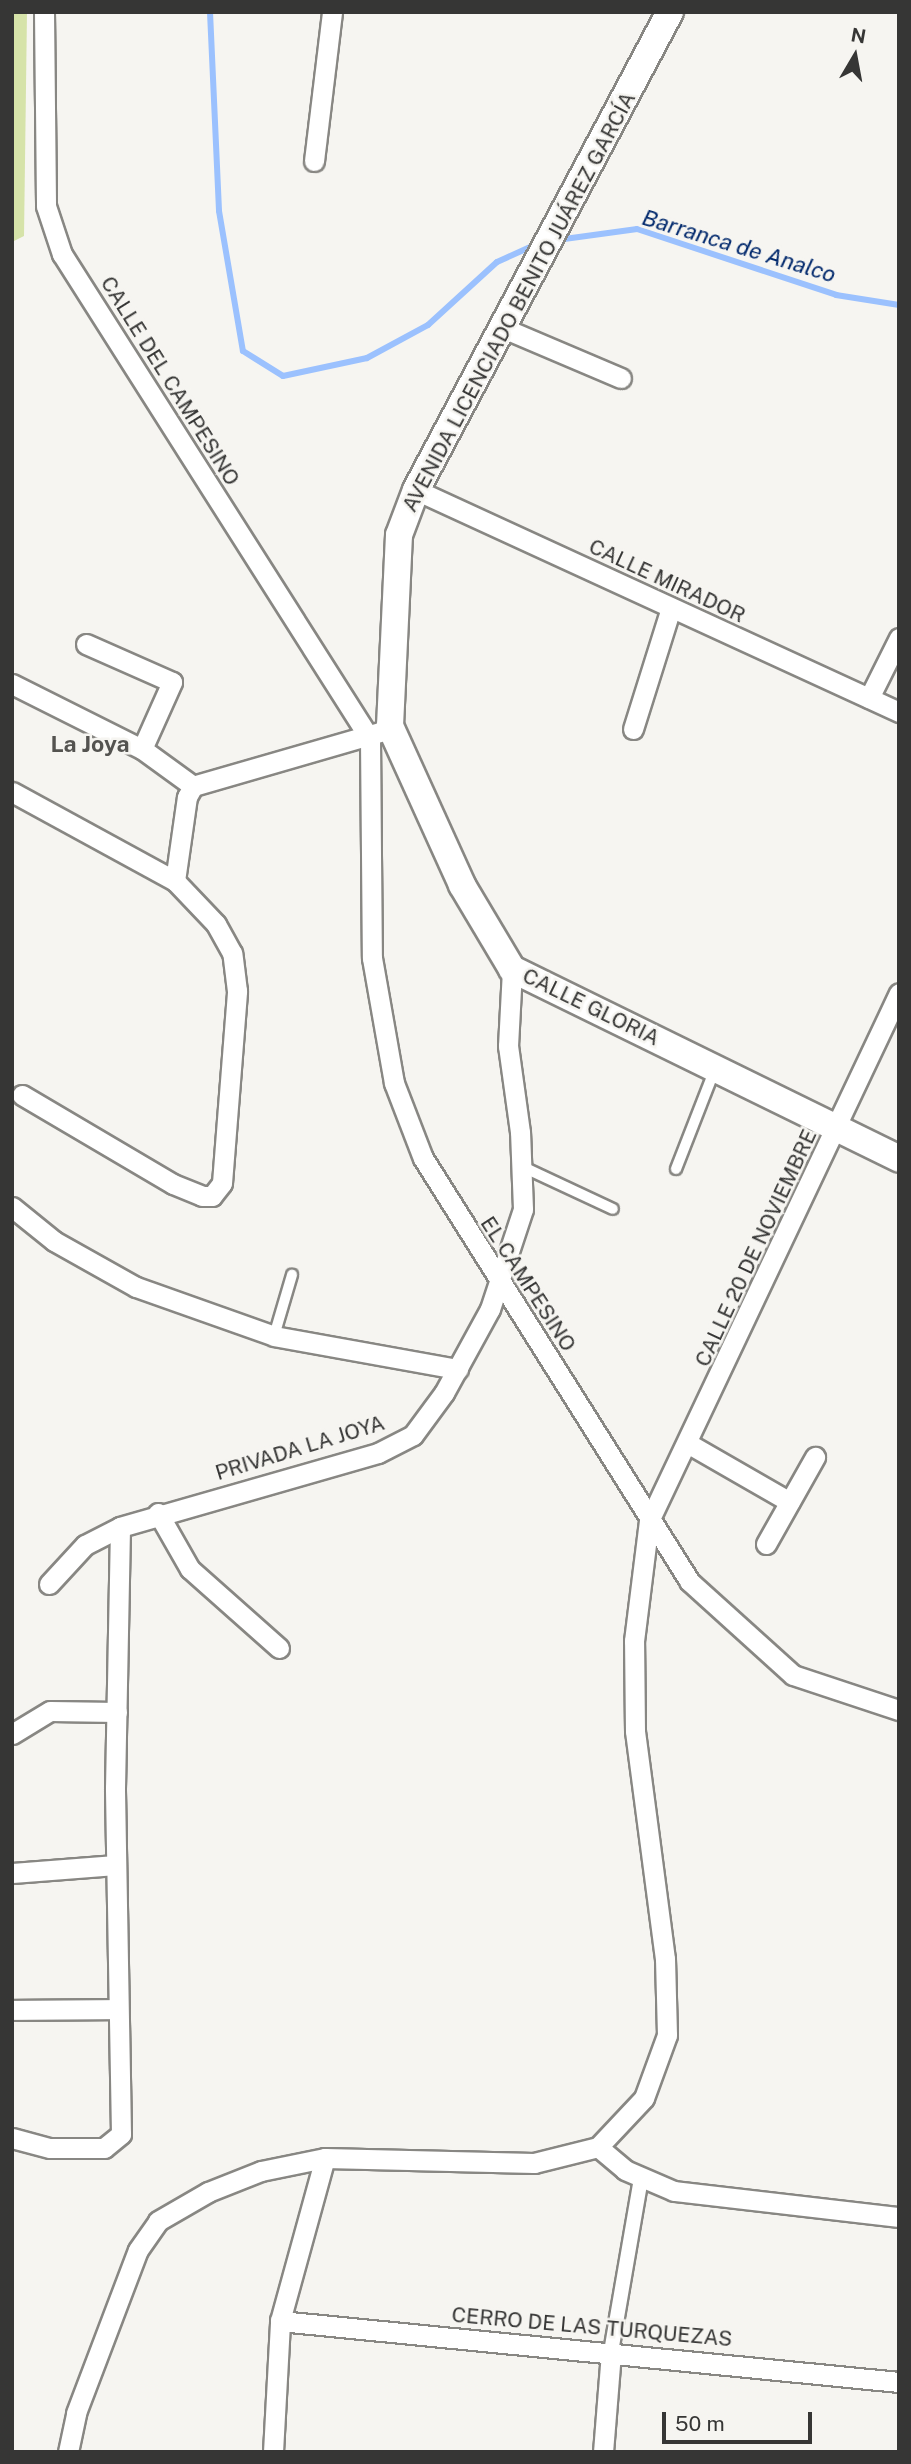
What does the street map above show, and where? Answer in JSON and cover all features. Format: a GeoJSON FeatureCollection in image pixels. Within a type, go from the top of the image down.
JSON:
{"type":"FeatureCollection","features":[{"type":"Feature","properties":{"kind":"main road","name":"AVENIDA LICENCIADO BENITO JUÁREZ GARCÍA"},"geometry":{"type":"LineString","coordinates":[[380,733],[400,535],[416,491],[503,328],[539,267],[670,12]]}},
{"type":"Feature","properties":{"kind":"main road","name":"CALLE GLORIA"},"geometry":{"type":"LineString","coordinates":[[380,733],[462,886],[512,969],[899,1159]]}},
{"type":"Feature","properties":{"kind":"street","name":"CALLE DEL CAMPESINO"},"geometry":{"type":"LineString","coordinates":[[44,12],[41,146],[46,206],[62,254],[380,733]]}},
{"type":"Feature","properties":{"kind":"street"},"geometry":{"type":"LineString","coordinates":[[314,161],[332,12]]}},
{"type":"Feature","properties":{"kind":"street"},"geometry":{"type":"LineString","coordinates":[[503,328],[621,378]]}},
{"type":"Feature","properties":{"kind":"street","name":"CALLE MIRADOR"},"geometry":{"type":"LineString","coordinates":[[416,491],[899,712]]}},
{"type":"Feature","properties":{"kind":"street"},"geometry":{"type":"LineString","coordinates":[[633,729],[671,608]]}},
{"type":"Feature","properties":{"kind":"street"},"geometry":{"type":"LineString","coordinates":[[869,698],[899,638]]}},
{"type":"Feature","properties":{"kind":"street"},"geometry":{"type":"LineString","coordinates":[[86,644],[173,682],[142,749]]}},
{"type":"Feature","properties":{"kind":"street"},"geometry":{"type":"LineString","coordinates":[[12,684],[142,749],[193,786]]}},
{"type":"Feature","properties":{"kind":"street"},"geometry":{"type":"LineString","coordinates":[[175,881],[187,797],[193,786],[380,733]]}},
{"type":"Feature","properties":{"kind":"street","name":"EL CAMPESINO"},"geometry":{"type":"LineString","coordinates":[[380,733],[372,958],[394,1083],[423,1158],[689,1581],[793,1675],[899,1710]]}},
{"type":"Feature","properties":{"kind":"street"},"geometry":{"type":"LineString","coordinates":[[12,792],[175,881],[216,924],[232,953],[237,991],[222,1183],[212,1196],[202,1196],[173,1184],[22,1095]]}},
{"type":"Feature","properties":{"kind":"street","name":"PRIVADA LA JOYA"},"geometry":{"type":"LineString","coordinates":[[49,1584],[85,1545],[120,1527],[378,1453],[413,1435],[458,1369],[501,1285],[523,1209],[523,1167],[508,1046],[512,969]]}},
{"type":"Feature","properties":{"kind":"street","name":"CALLE 20 DE NOVIEMBRE"},"geometry":{"type":"LineString","coordinates":[[649,1521],[689,1444],[838,1130],[899,993]]}},
{"type":"Feature","properties":{"kind":"street"},"geometry":{"type":"LineString","coordinates":[[12,1207],[54,1241],[136,1287],[274,1336],[458,1369]]}},
{"type":"Feature","properties":{"kind":"street"},"geometry":{"type":"LineString","coordinates":[[689,1444],[790,1502]]}},
{"type":"Feature","properties":{"kind":"street"},"geometry":{"type":"LineString","coordinates":[[766,1544],[815,1457]]}},
{"type":"Feature","properties":{"kind":"street"},"geometry":{"type":"LineString","coordinates":[[158,1514],[190,1569],[279,1648]]}},
{"type":"Feature","properties":{"kind":"street"},"geometry":{"type":"LineString","coordinates":[[68,2452],[76,2413],[138,2250],[158,2221],[208,2192],[261,2171],[325,2158],[534,2163],[598,2147],[644,2098],[667,2035],[665,1959],[635,1731],[634,1641],[649,1521]]}},
{"type":"Feature","properties":{"kind":"street"},"geometry":{"type":"LineString","coordinates":[[12,2138],[50,2148],[104,2148],[121,2134],[116,1865],[120,1527]]}},
{"type":"Feature","properties":{"kind":"street"},"geometry":{"type":"LineString","coordinates":[[12,1734],[50,1711],[117,1712]]}},
{"type":"Feature","properties":{"kind":"street"},"geometry":{"type":"LineString","coordinates":[[12,1873],[116,1865]]}},
{"type":"Feature","properties":{"kind":"street"},"geometry":{"type":"LineString","coordinates":[[12,2010],[118,2009]]}},
{"type":"Feature","properties":{"kind":"street"},"geometry":{"type":"LineString","coordinates":[[598,2147],[641,2179],[700,2195],[899,2217]]}},
{"type":"Feature","properties":{"kind":"street"},"geometry":{"type":"LineString","coordinates":[[273,2452],[280,2321],[325,2158]]}},
{"type":"Feature","properties":{"kind":"street"},"geometry":{"type":"LineString","coordinates":[[603,2452],[611,2352],[641,2179]]}},
{"type":"Feature","properties":{"kind":"street","name":"CERRO DE LAS TURQUEZAS"},"geometry":{"type":"LineString","coordinates":[[280,2321],[899,2382]]}},
{"type":"Feature","properties":{"kind":"lane"},"geometry":{"type":"LineString","coordinates":[[676,1170],[715,1067]]}},
{"type":"Feature","properties":{"kind":"lane"},"geometry":{"type":"LineString","coordinates":[[523,1167],[613,1209]]}},
{"type":"Feature","properties":{"kind":"lane"},"geometry":{"type":"LineString","coordinates":[[274,1336],[292,1275]]}},
{"type":"Feature","properties":{"kind":"green space"},"geometry":{"type":"Polygon","coordinates":[[[12,12],[27,12],[24,236],[12,242],[12,12]]]}},
{"type":"Feature","properties":{"kind":"waterway","name":"Barranca de Analco"},"geometry":{"type":"LineString","coordinates":[[210,12],[219,211],[243,351],[283,376],[367,358],[428,325],[497,262],[539,243]]}},
{"type":"Feature","properties":{"kind":"waterway","name":"Barranca de Analco"},"geometry":{"type":"LineString","coordinates":[[557,240],[637,229],[836,295],[899,305]]}},
{"type":"Feature","properties":{"kind":"district","name":"La Joya"},"geometry":{"type":"Point","coordinates":[90,744]}}]}
